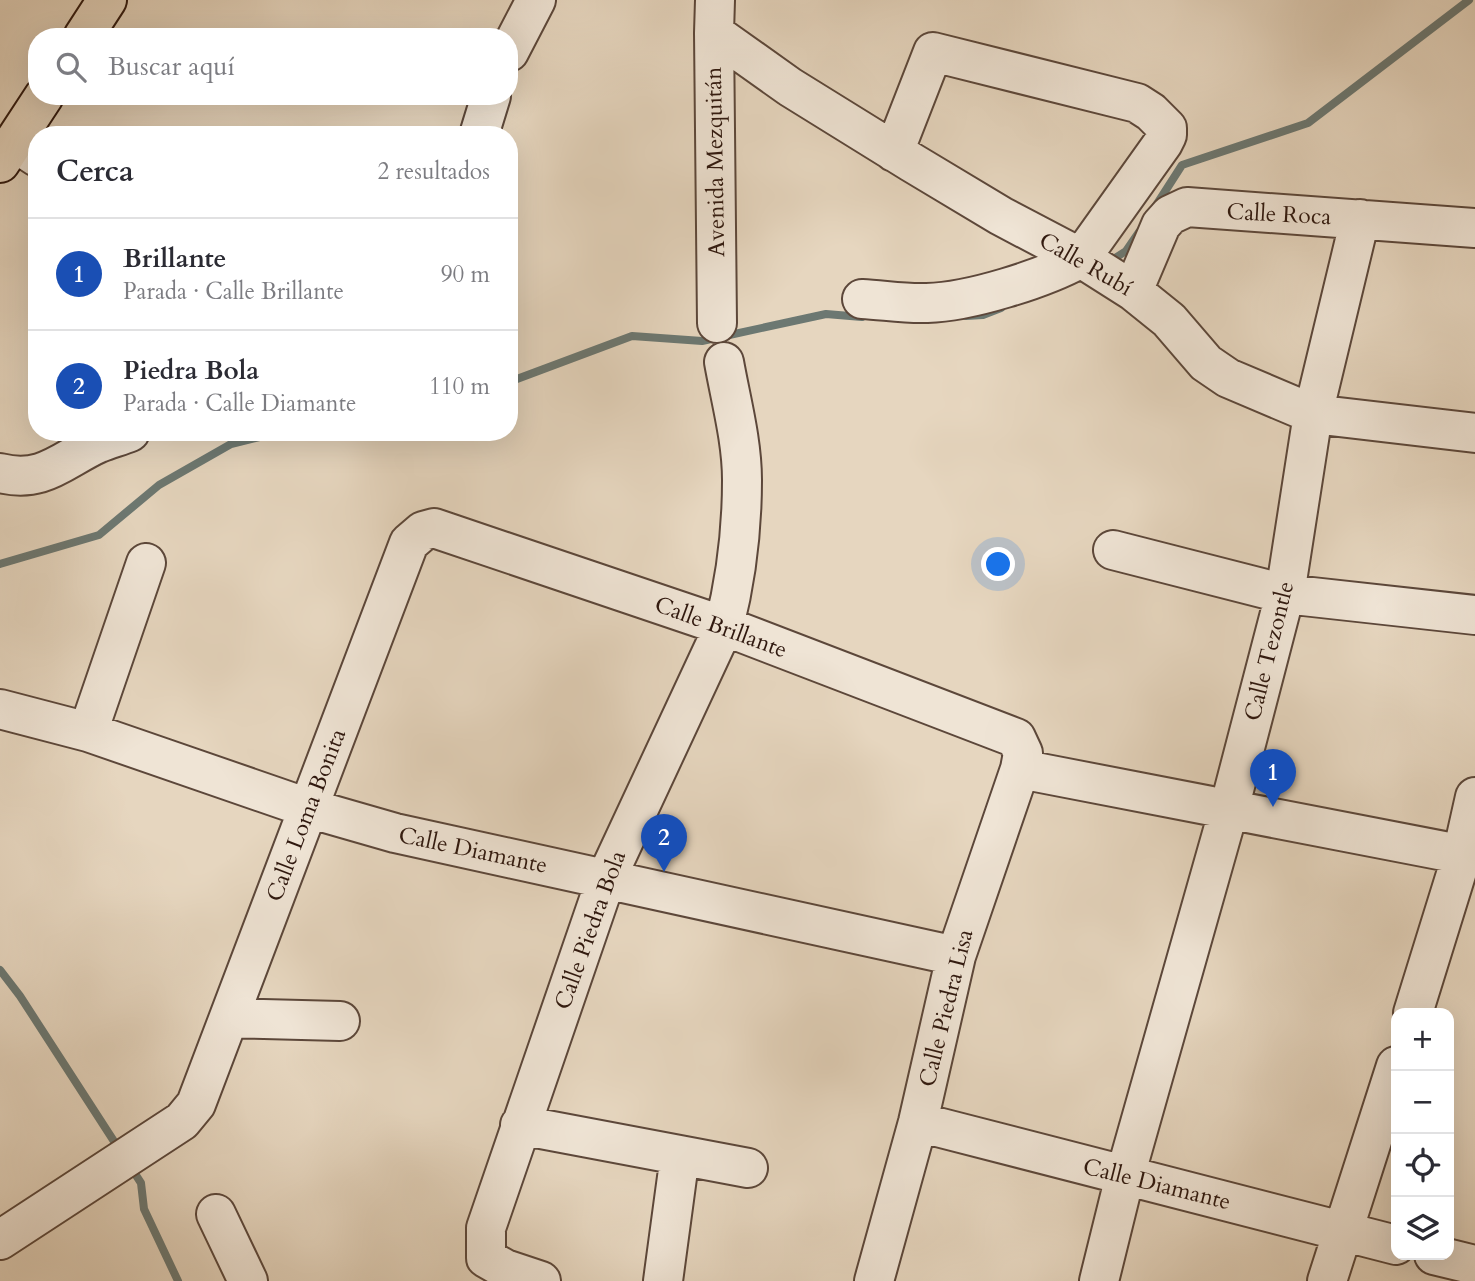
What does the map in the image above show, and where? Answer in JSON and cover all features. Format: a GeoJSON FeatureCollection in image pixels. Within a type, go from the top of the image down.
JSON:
{"type":"FeatureCollection","features":[{"type":"Feature","properties":{"kind":"main road"},"geometry":{"type":"LineString","coordinates":[[89,28],[107,0]]}},
{"type":"Feature","properties":{"kind":"main road"},"geometry":{"type":"LineString","coordinates":[[30,126],[40,105]]}},
{"type":"Feature","properties":{"kind":"main road"},"geometry":{"type":"LineString","coordinates":[[17,154],[28,130]]}},
{"type":"Feature","properties":{"kind":"street"},"geometry":{"type":"LineString","coordinates":[[518,35],[536,0]]}},
{"type":"Feature","properties":{"kind":"street","name":"Calle Rubí"},"geometry":{"type":"LineString","coordinates":[[715,16],[790,87],[1000,216],[1080,258],[1133,291],[1169,320],[1196,352],[1228,378],[1313,414],[1475,433]]}},
{"type":"Feature","properties":{"kind":"street","name":"Avenida Mezquitán"},"geometry":{"type":"LineString","coordinates":[[715,16],[717,323]]}},
{"type":"Feature","properties":{"kind":"street"},"geometry":{"type":"LineString","coordinates":[[862,299],[926,303],[970,298],[1062,268],[1080,258],[1163,144],[1167,128],[1152,112],[1138,103],[933,52],[894,152]]}},
{"type":"Feature","properties":{"kind":"street"},"geometry":{"type":"LineString","coordinates":[[482,126],[488,105]]}},
{"type":"Feature","properties":{"kind":"street","name":"Calle Roca"},"geometry":{"type":"LineString","coordinates":[[1133,291],[1161,225],[1170,215],[1187,207],[1475,229]]}},
{"type":"Feature","properties":{"kind":"street","name":"Calle Tezontle"},"geometry":{"type":"LineString","coordinates":[[1098,1281],[1229,809],[1285,594],[1313,414],[1360,219]]}},
{"type":"Feature","properties":{"kind":"street"},"geometry":{"type":"LineString","coordinates":[[724,362],[742,481],[733,588],[724,626]]}},
{"type":"Feature","properties":{"kind":"street"},"geometry":{"type":"LineString","coordinates":[[0,473],[14,476],[48,472],[106,441]]}},
{"type":"Feature","properties":{"kind":"street","name":"Calle Brillante"},"geometry":{"type":"LineString","coordinates":[[423,531],[434,528],[443,530],[724,626],[1018,754],[1229,809],[1469,856]]}},
{"type":"Feature","properties":{"kind":"street","name":"Calle Loma Bonita"},"geometry":{"type":"LineString","coordinates":[[0,1240],[182,1121],[196,1104],[409,543],[423,531]]}},
{"type":"Feature","properties":{"kind":"street"},"geometry":{"type":"LineString","coordinates":[[1113,550],[1285,594],[1475,615]]}},
{"type":"Feature","properties":{"kind":"street"},"geometry":{"type":"LineString","coordinates":[[88,732],[146,563]]}},
{"type":"Feature","properties":{"kind":"street","name":"Calle Piedra Bola"},"geometry":{"type":"LineString","coordinates":[[541,1281],[506,1269],[486,1258],[486,1228],[606,879],[724,626]]}},
{"type":"Feature","properties":{"kind":"street","name":"Calle Diamante"},"geometry":{"type":"LineString","coordinates":[[0,709],[88,732],[308,808],[395,833],[956,956]]}},
{"type":"Feature","properties":{"kind":"street","name":"Calle Piedra Lisa"},"geometry":{"type":"LineString","coordinates":[[874,1281],[918,1122],[956,956],[1018,754]]}},
{"type":"Feature","properties":{"kind":"street"},"geometry":{"type":"LineString","coordinates":[[1415,1008],[1469,856],[1475,797]]}},
{"type":"Feature","properties":{"kind":"street"},"geometry":{"type":"LineString","coordinates":[[229,1018],[340,1021]]}},
{"type":"Feature","properties":{"kind":"street"},"geometry":{"type":"LineString","coordinates":[[1327,1281],[1394,1071]]}},
{"type":"Feature","properties":{"kind":"street","name":"Calle Diamante"},"geometry":{"type":"LineString","coordinates":[[918,1122],[1391,1244]]}},
{"type":"Feature","properties":{"kind":"street"},"geometry":{"type":"LineString","coordinates":[[520,1125],[748,1168]]}},
{"type":"Feature","properties":{"kind":"street"},"geometry":{"type":"LineString","coordinates":[[663,1281],[680,1155]]}},
{"type":"Feature","properties":{"kind":"street"},"geometry":{"type":"LineString","coordinates":[[216,1214],[248,1281]]}},
{"type":"Feature","properties":{"kind":"street"},"geometry":{"type":"LineString","coordinates":[[1454,1260],[1475,1265]]}},
{"type":"Feature","properties":{"kind":"waterway"},"geometry":{"type":"LineString","coordinates":[[1155,207],[1182,165],[1308,123],[1469,0]]}},
{"type":"Feature","properties":{"kind":"waterway"},"geometry":{"type":"LineString","coordinates":[[1109,262],[1126,251],[1139,232]]}},
{"type":"Feature","properties":{"kind":"waterway"},"geometry":{"type":"LineString","coordinates":[[966,316],[983,315],[1001,308]]}},
{"type":"Feature","properties":{"kind":"waterway"},"geometry":{"type":"LineString","coordinates":[[518,379],[632,336],[702,341],[826,314],[862,317]]}},
{"type":"Feature","properties":{"kind":"waterway"},"geometry":{"type":"LineString","coordinates":[[0,564],[99,535],[159,485],[231,444],[243,441]]}},
{"type":"Feature","properties":{"kind":"waterway"},"geometry":{"type":"LineString","coordinates":[[0,970],[20,996],[119,1149]]}},
{"type":"Feature","properties":{"kind":"waterway"},"geometry":{"type":"LineString","coordinates":[[130,1166],[141,1183],[144,1209],[178,1281]]}},
{"type":"Feature","properties":{"kind":"place","name":"Brillante"},"geometry":{"type":"Point","coordinates":[1273,807]}},
{"type":"Feature","properties":{"kind":"place","name":"Piedra Bola"},"geometry":{"type":"Point","coordinates":[664,872]}}]}
